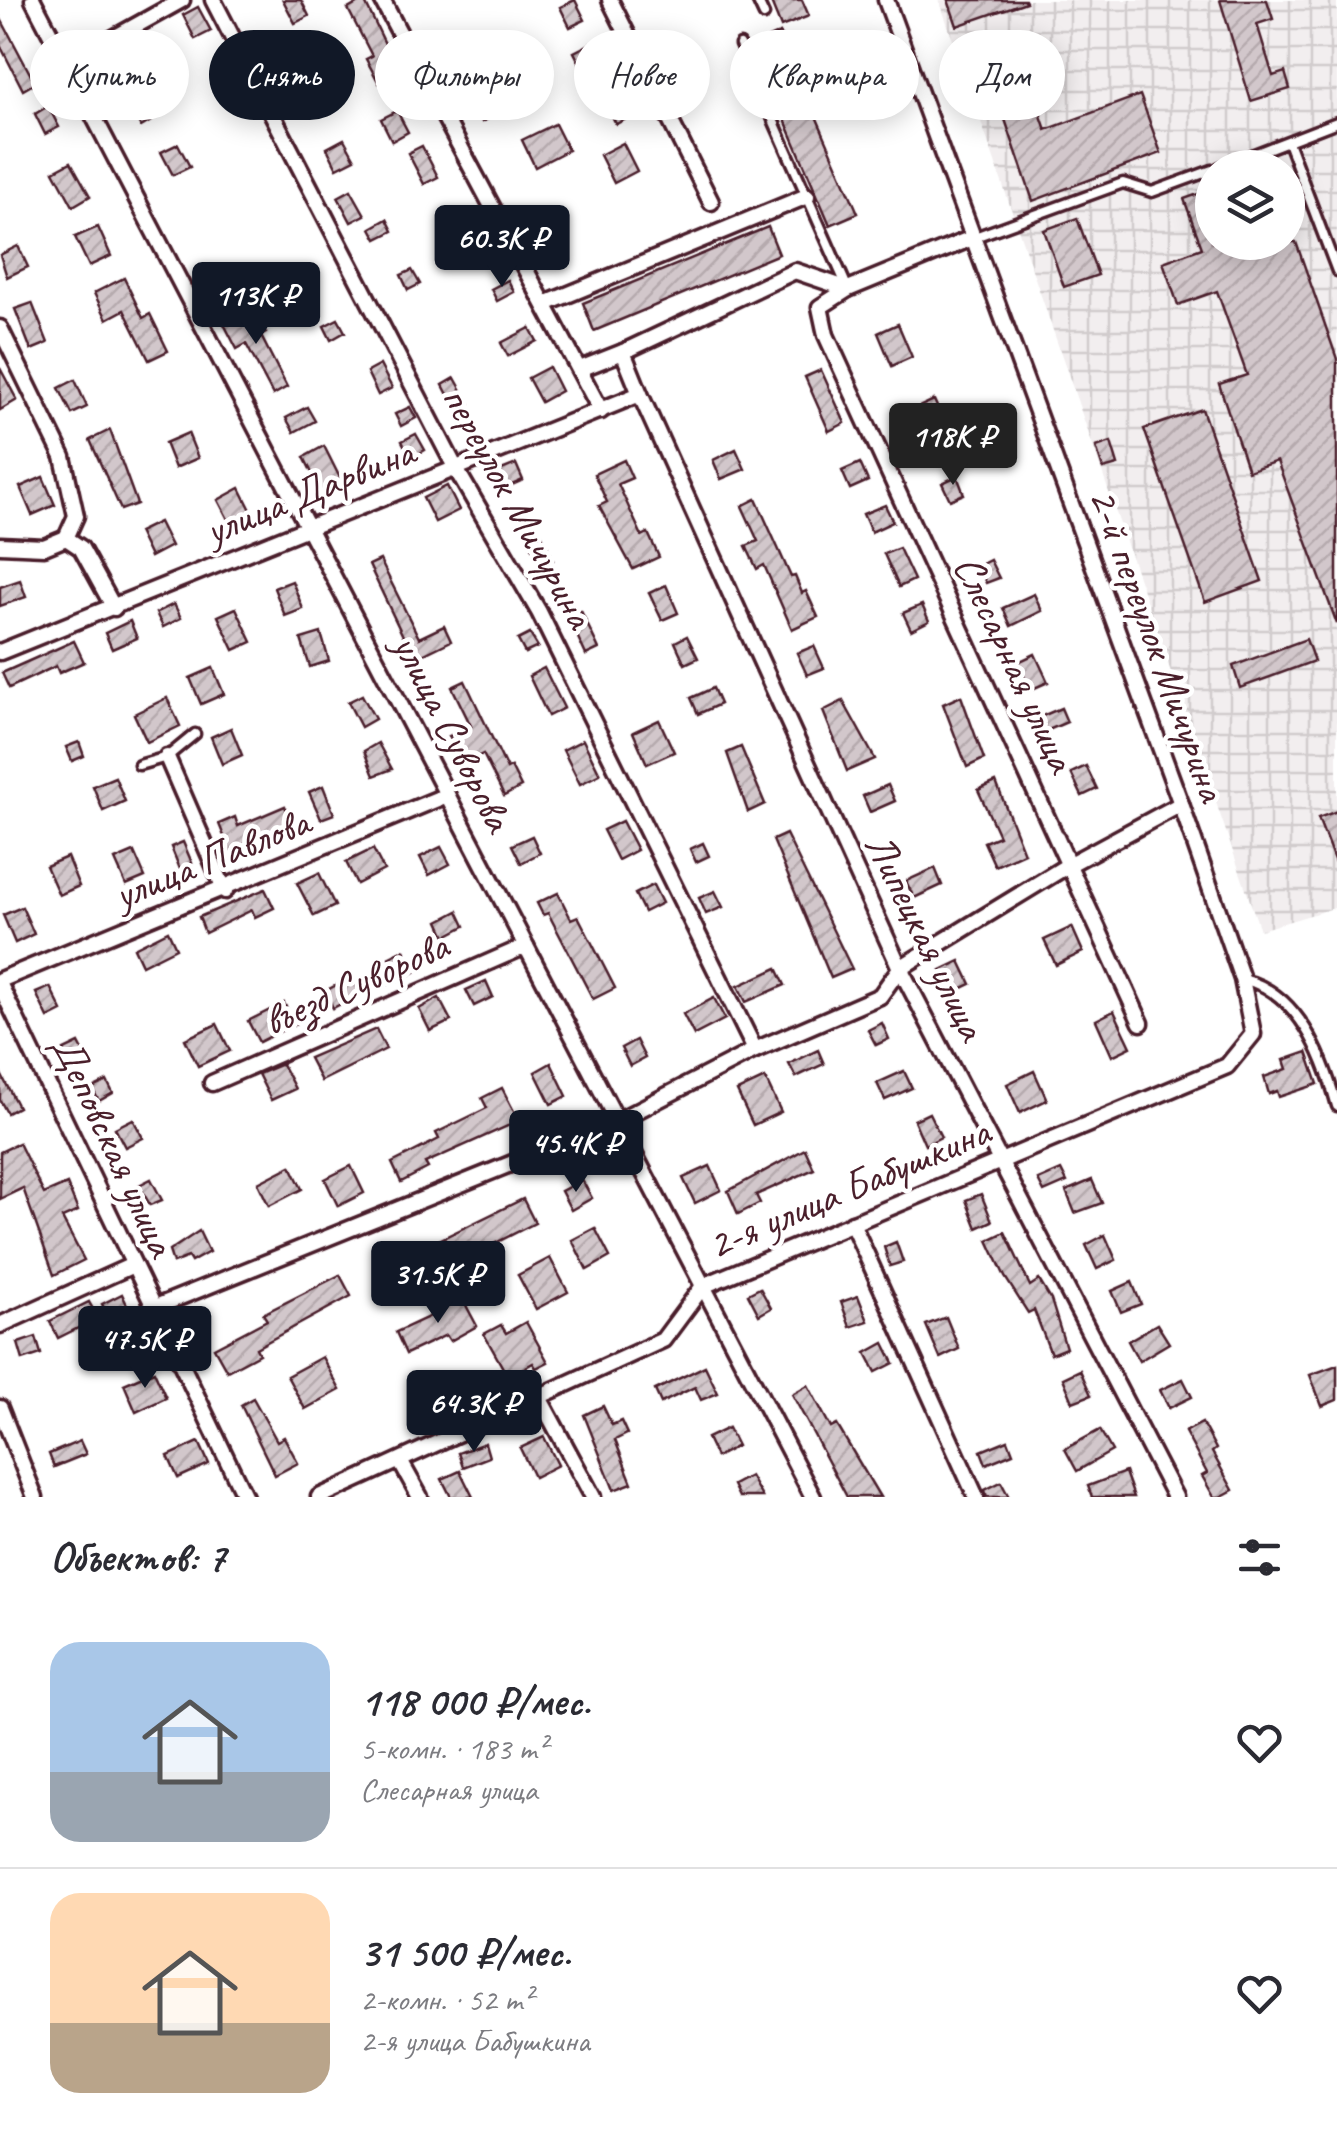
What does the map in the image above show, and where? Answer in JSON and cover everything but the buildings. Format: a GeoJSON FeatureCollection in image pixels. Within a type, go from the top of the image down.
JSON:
{"type":"FeatureCollection","features":[{"type":"Feature","properties":{"kind":"street","name":"улица Суворова"},"geometry":{"type":"LineString","coordinates":[[34,0],[49,30]]}},
{"type":"Feature","properties":{"kind":"street"},"geometry":{"type":"LineString","coordinates":[[128,30],[182,0]]}},
{"type":"Feature","properties":{"kind":"street","name":"переулок Мичурина"},"geometry":{"type":"LineString","coordinates":[[214,0],[456,468],[539,612],[755,1050]]}},
{"type":"Feature","properties":{"kind":"street"},"geometry":{"type":"LineString","coordinates":[[382,0],[600,412]]}},
{"type":"Feature","properties":{"kind":"street"},"geometry":{"type":"LineString","coordinates":[[610,0],[711,202]]}},
{"type":"Feature","properties":{"kind":"street","name":"2-й переулок Мичурина"},"geometry":{"type":"LineString","coordinates":[[886,0],[1181,804],[1242,978],[1253,1034]]}},
{"type":"Feature","properties":{"kind":"street","name":"улица Суворова"},"geometry":{"type":"LineString","coordinates":[[96,120],[813,1497]]}},
{"type":"Feature","properties":{"kind":"street"},"geometry":{"type":"LineString","coordinates":[[545,304],[807,196]]}},
{"type":"Feature","properties":{"kind":"street"},"geometry":{"type":"LineString","coordinates":[[580,369],[794,271],[848,288],[972,238]]}},
{"type":"Feature","properties":{"kind":"street","name":"Слесарная улица"},"geometry":{"type":"LineString","coordinates":[[848,288],[820,307],[826,335],[1141,1022]]}},
{"type":"Feature","properties":{"kind":"street"},"geometry":{"type":"LineString","coordinates":[[0,328],[63,458],[76,516],[66,538],[44,547],[0,545]]}},
{"type":"Feature","properties":{"kind":"street"},"geometry":{"type":"LineString","coordinates":[[623,352],[640,394]]}},
{"type":"Feature","properties":{"kind":"street","name":"улица Дарвина"},"geometry":{"type":"LineString","coordinates":[[0,652],[640,394]]}},
{"type":"Feature","properties":{"kind":"street","name":"Липецкая улица"},"geometry":{"type":"LineString","coordinates":[[640,394],[900,968],[1174,1497]]}},
{"type":"Feature","properties":{"kind":"street"},"geometry":{"type":"LineString","coordinates":[[66,538],[81,548],[114,608]]}},
{"type":"Feature","properties":{"kind":"street"},"geometry":{"type":"LineString","coordinates":[[166,757],[225,890]]}},
{"type":"Feature","properties":{"kind":"street","name":"улица Павлова"},"geometry":{"type":"LineString","coordinates":[[0,982],[448,795]]}},
{"type":"Feature","properties":{"kind":"street"},"geometry":{"type":"LineString","coordinates":[[154,1308],[617,1121],[755,1050],[880,996],[900,968],[1070,864],[1181,804]]}},
{"type":"Feature","properties":{"kind":"street","name":"въезд Суворова"},"geometry":{"type":"LineString","coordinates":[[212,1083],[526,946]]}},
{"type":"Feature","properties":{"kind":"street","name":"Деповская улица"},"geometry":{"type":"LineString","coordinates":[[0,982],[246,1497]]}},
{"type":"Feature","properties":{"kind":"street","name":"2-я улица Бабушкина"},"geometry":{"type":"LineString","coordinates":[[319,1497],[663,1340],[703,1286],[1227,1066],[1253,1034]]}},
{"type":"Feature","properties":{"kind":"street"},"geometry":{"type":"LineString","coordinates":[[852,1223],[976,1497]]}},
{"type":"Feature","properties":{"kind":"street"},"geometry":{"type":"LineString","coordinates":[[0,1325],[133,1265]]}},
{"type":"Feature","properties":{"kind":"street"},"geometry":{"type":"LineString","coordinates":[[540,1399],[593,1497]]}},
{"type":"Feature","properties":{"kind":"street"},"geometry":{"type":"LineString","coordinates":[[0,1408],[35,1497]]}},
{"type":"Feature","properties":{"kind":"street"},"geometry":{"type":"LineString","coordinates":[[400,1461],[420,1497]]}},
{"type":"Feature","properties":{"kind":"lane"},"geometry":{"type":"LineString","coordinates":[[757,0],[764,15]]}},
{"type":"Feature","properties":{"kind":"lane"},"geometry":{"type":"LineString","coordinates":[[773,120],[848,288]]}},
{"type":"Feature","properties":{"kind":"lane"},"geometry":{"type":"LineString","coordinates":[[1266,150],[1337,122]]}},
{"type":"Feature","properties":{"kind":"lane"},"geometry":{"type":"LineString","coordinates":[[1288,142],[1337,271]]}},
{"type":"Feature","properties":{"kind":"lane"},"geometry":{"type":"LineString","coordinates":[[972,238],[1124,183],[1152,192],[1195,176]]}},
{"type":"Feature","properties":{"kind":"lane"},"geometry":{"type":"LineString","coordinates":[[139,766],[166,757],[195,734]]}},
{"type":"Feature","properties":{"kind":"lane"},"geometry":{"type":"LineString","coordinates":[[1242,978],[1260,982],[1296,1012],[1321,1058],[1337,1106]]}},
{"type":"Feature","properties":{"kind":"shaded area"},"geometry":{"type":"Polygon","coordinates":[[[939,0],[1337,0],[1337,907],[1260,930],[980,120],[1065,120],[1065,30],[949,30],[939,0]]]}}]}
